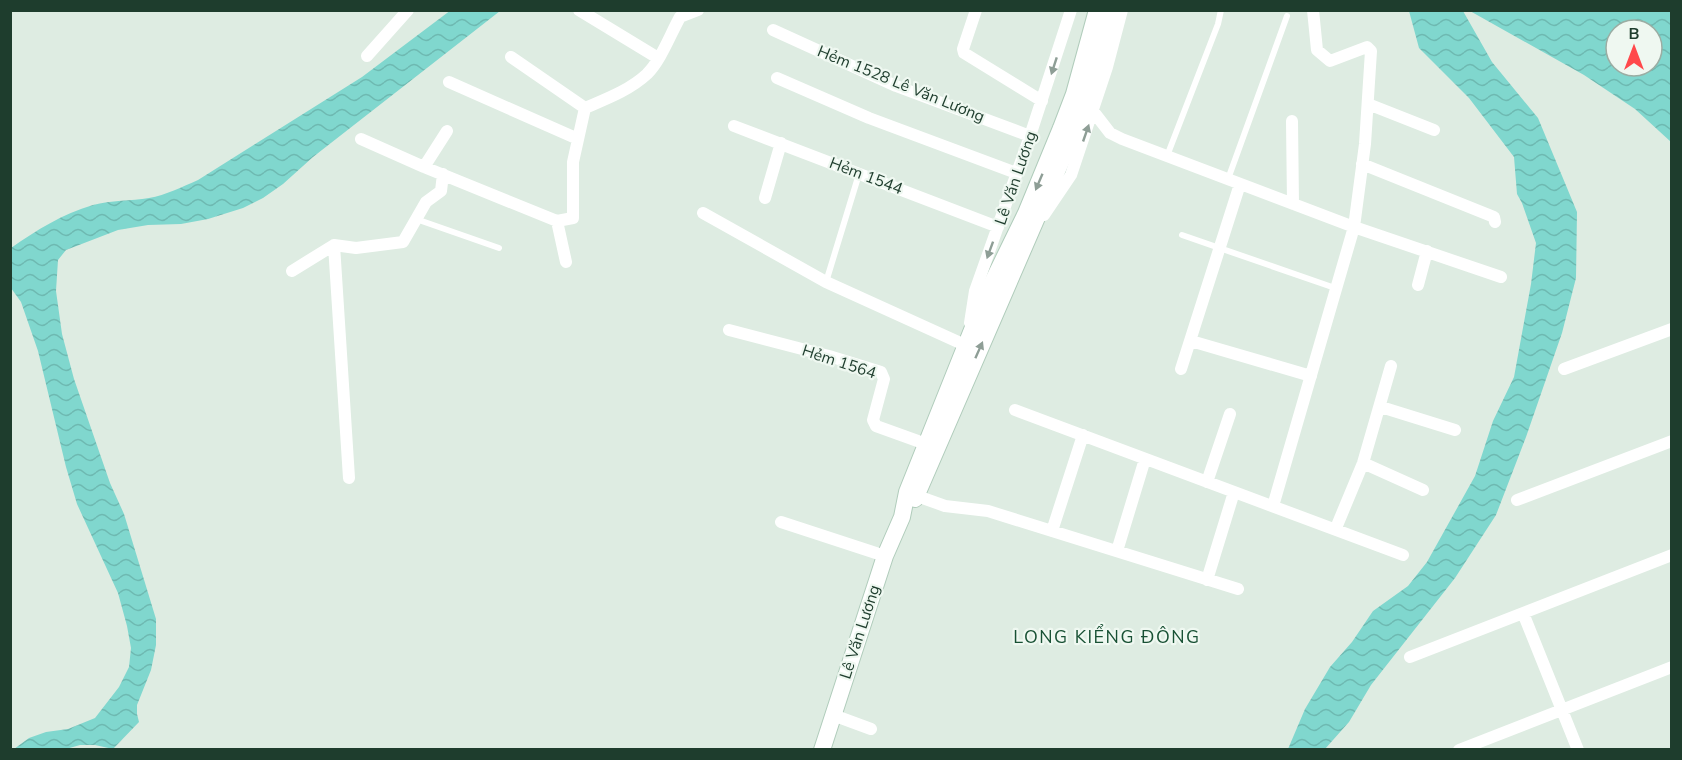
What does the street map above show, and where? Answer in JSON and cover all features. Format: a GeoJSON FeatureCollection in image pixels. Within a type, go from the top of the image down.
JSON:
{"type":"FeatureCollection","features":[{"type":"Feature","properties":{"kind":"main road"},"geometry":{"type":"LineString","coordinates":[[1067,130],[1097,10]]}},
{"type":"Feature","properties":{"kind":"main road"},"geometry":{"type":"LineString","coordinates":[[1067,130],[1100,51],[1109,10]]}},
{"type":"Feature","properties":{"kind":"main road","name":"Lê Văn Lương"},"geometry":{"type":"LineString","coordinates":[[822,750],[836,716],[885,556],[902,517],[917,496],[1029,239],[1067,130]]}},
{"type":"Feature","properties":{"kind":"main road","name":"Lê Văn Lương"},"geometry":{"type":"LineString","coordinates":[[902,517],[907,492],[987,295],[1067,130]]}},
{"type":"Feature","properties":{"kind":"street"},"geometry":{"type":"LineString","coordinates":[[367,56],[408,10]]}},
{"type":"Feature","properties":{"kind":"street"},"geometry":{"type":"LineString","coordinates":[[579,10],[658,58]]}},
{"type":"Feature","properties":{"kind":"street"},"geometry":{"type":"LineString","coordinates":[[585,108],[622,91],[647,74],[680,17],[698,10]]}},
{"type":"Feature","properties":{"kind":"street"},"geometry":{"type":"LineString","coordinates":[[976,10],[963,49],[964,53],[1042,101]]}},
{"type":"Feature","properties":{"kind":"street","name":"Lê Văn Lương"},"geometry":{"type":"LineString","coordinates":[[967,346],[975,291],[1042,101],[1071,10]]}},
{"type":"Feature","properties":{"kind":"street","name":"Lê Văn Lương"},"geometry":{"type":"LineString","coordinates":[[1029,239],[1071,175],[1093,111],[1122,10]]}},
{"type":"Feature","properties":{"kind":"street"},"geometry":{"type":"LineString","coordinates":[[1274,506],[1354,227],[1368,104],[1371,51],[1366,47],[1330,62],[1317,50],[1313,10]]}},
{"type":"Feature","properties":{"kind":"street","name":"Hẻm 1528 Lê Văn Lương"},"geometry":{"type":"LineString","coordinates":[[773,30],[896,86],[1030,136]]}},
{"type":"Feature","properties":{"kind":"street"},"geometry":{"type":"LineString","coordinates":[[512,57],[585,108]]}},
{"type":"Feature","properties":{"kind":"street"},"geometry":{"type":"LineString","coordinates":[[777,78],[869,118],[1016,173]]}},
{"type":"Feature","properties":{"kind":"street"},"geometry":{"type":"LineString","coordinates":[[449,81],[578,140]]}},
{"type":"Feature","properties":{"kind":"street"},"geometry":{"type":"LineString","coordinates":[[1368,104],[1434,130]]}},
{"type":"Feature","properties":{"kind":"street"},"geometry":{"type":"LineString","coordinates":[[361,139],[557,221],[573,218],[573,162],[585,108]]}},
{"type":"Feature","properties":{"kind":"street"},"geometry":{"type":"LineString","coordinates":[[1093,111],[1110,133],[1354,227],[1501,277]]}},
{"type":"Feature","properties":{"kind":"street"},"geometry":{"type":"LineString","coordinates":[[1292,121],[1293,204]]}},
{"type":"Feature","properties":{"kind":"street","name":"Hẻm 1544"},"geometry":{"type":"LineString","coordinates":[[734,126],[998,227]]}},
{"type":"Feature","properties":{"kind":"street"},"geometry":{"type":"LineString","coordinates":[[424,167],[447,131]]}},
{"type":"Feature","properties":{"kind":"street"},"geometry":{"type":"LineString","coordinates":[[765,198],[781,144]]}},
{"type":"Feature","properties":{"kind":"street"},"geometry":{"type":"LineString","coordinates":[[1362,164],[1494,217],[1495,222]]}},
{"type":"Feature","properties":{"kind":"street"},"geometry":{"type":"LineString","coordinates":[[292,271],[334,245],[356,248],[403,242],[426,202],[441,191],[443,174]]}},
{"type":"Feature","properties":{"kind":"street"},"geometry":{"type":"LineString","coordinates":[[1181,369],[1240,184]]}},
{"type":"Feature","properties":{"kind":"street"},"geometry":{"type":"LineString","coordinates":[[703,213],[826,282],[967,346]]}},
{"type":"Feature","properties":{"kind":"street"},"geometry":{"type":"LineString","coordinates":[[557,221],[566,262]]}},
{"type":"Feature","properties":{"kind":"street"},"geometry":{"type":"LineString","coordinates":[[334,245],[349,478]]}},
{"type":"Feature","properties":{"kind":"street"},"geometry":{"type":"LineString","coordinates":[[1418,285],[1427,251]]}},
{"type":"Feature","properties":{"kind":"street","name":"Hẻm 1564"},"geometry":{"type":"LineString","coordinates":[[729,330],[881,372],[884,379],[873,420],[876,426],[926,444]]}},
{"type":"Feature","properties":{"kind":"street"},"geometry":{"type":"LineString","coordinates":[[1564,369],[1670,335]]}},
{"type":"Feature","properties":{"kind":"street"},"geometry":{"type":"LineString","coordinates":[[1191,341],[1311,376]]}},
{"type":"Feature","properties":{"kind":"street"},"geometry":{"type":"LineString","coordinates":[[1336,528],[1363,463],[1391,366]]}},
{"type":"Feature","properties":{"kind":"street"},"geometry":{"type":"LineString","coordinates":[[1381,407],[1455,430]]}},
{"type":"Feature","properties":{"kind":"street"},"geometry":{"type":"LineString","coordinates":[[1015,410],[1336,528],[1403,555]]}},
{"type":"Feature","properties":{"kind":"street"},"geometry":{"type":"LineString","coordinates":[[1207,482],[1230,414]]}},
{"type":"Feature","properties":{"kind":"street"},"geometry":{"type":"LineString","coordinates":[[1052,531],[1083,435]]}},
{"type":"Feature","properties":{"kind":"street"},"geometry":{"type":"LineString","coordinates":[[1517,500],[1671,441]]}},
{"type":"Feature","properties":{"kind":"street"},"geometry":{"type":"LineString","coordinates":[[1118,551],[1145,459]]}},
{"type":"Feature","properties":{"kind":"street"},"geometry":{"type":"LineString","coordinates":[[1363,463],[1423,490]]}},
{"type":"Feature","properties":{"kind":"street"},"geometry":{"type":"LineString","coordinates":[[1207,580],[1234,492]]}},
{"type":"Feature","properties":{"kind":"street"},"geometry":{"type":"LineString","coordinates":[[917,496],[945,506],[988,511],[1238,589]]}},
{"type":"Feature","properties":{"kind":"street"},"geometry":{"type":"LineString","coordinates":[[781,522],[885,556]]}},
{"type":"Feature","properties":{"kind":"street"},"geometry":{"type":"LineString","coordinates":[[1410,657],[1671,555]]}},
{"type":"Feature","properties":{"kind":"street"},"geometry":{"type":"LineString","coordinates":[[1523,613],[1578,750]]}},
{"type":"Feature","properties":{"kind":"street"},"geometry":{"type":"LineString","coordinates":[[1459,750],[1671,667]]}},
{"type":"Feature","properties":{"kind":"street"},"geometry":{"type":"LineString","coordinates":[[836,716],[869,728]]}},
{"type":"Feature","properties":{"kind":"lane"},"geometry":{"type":"LineString","coordinates":[[1167,156],[1218,24],[1221,10]]}},
{"type":"Feature","properties":{"kind":"lane"},"geometry":{"type":"LineString","coordinates":[[1228,179],[1287,16]]}},
{"type":"Feature","properties":{"kind":"lane"},"geometry":{"type":"LineString","coordinates":[[826,282],[859,174]]}},
{"type":"Feature","properties":{"kind":"lane"},"geometry":{"type":"LineString","coordinates":[[416,219],[499,248]]}},
{"type":"Feature","properties":{"kind":"lane"},"geometry":{"type":"LineString","coordinates":[[1182,236],[1335,288]]}},
{"type":"Feature","properties":{"kind":"water"},"geometry":{"type":"Polygon","coordinates":[[[451,10],[500,11],[263,198],[243,208],[208,219],[118,230],[66,250],[58,260],[56,291],[62,334],[74,379],[110,483],[124,514],[156,619],[156,645],[151,670],[137,705],[139,722],[113,749],[95,745],[80,745],[66,749],[14,749],[29,738],[46,732],[68,729],[95,718],[119,687],[129,667],[131,648],[118,593],[77,504],[38,351],[21,302],[11,288],[11,248],[50,223],[93,205],[155,197],[198,180],[362,77],[451,10]]]}},
{"type":"Feature","properties":{"kind":"water"},"geometry":{"type":"Polygon","coordinates":[[[1409,11],[1463,11],[1492,62],[1538,118],[1577,212],[1576,278],[1562,333],[1496,515],[1455,578],[1371,685],[1349,722],[1325,749],[1288,749],[1305,709],[1330,667],[1352,642],[1373,611],[1408,586],[1427,562],[1475,476],[1493,421],[1514,377],[1531,284],[1536,243],[1517,194],[1514,157],[1469,98],[1419,48],[1409,11]]]}},
{"type":"Feature","properties":{"kind":"water"},"geometry":{"type":"Polygon","coordinates":[[[1470,11],[1671,11],[1671,142],[1635,109],[1584,75],[1470,11]]]}},
{"type":"Feature","properties":{"kind":"district","name":"LONG KIỂNG ĐÔNG"},"geometry":{"type":"Point","coordinates":[1107,637]}}]}
